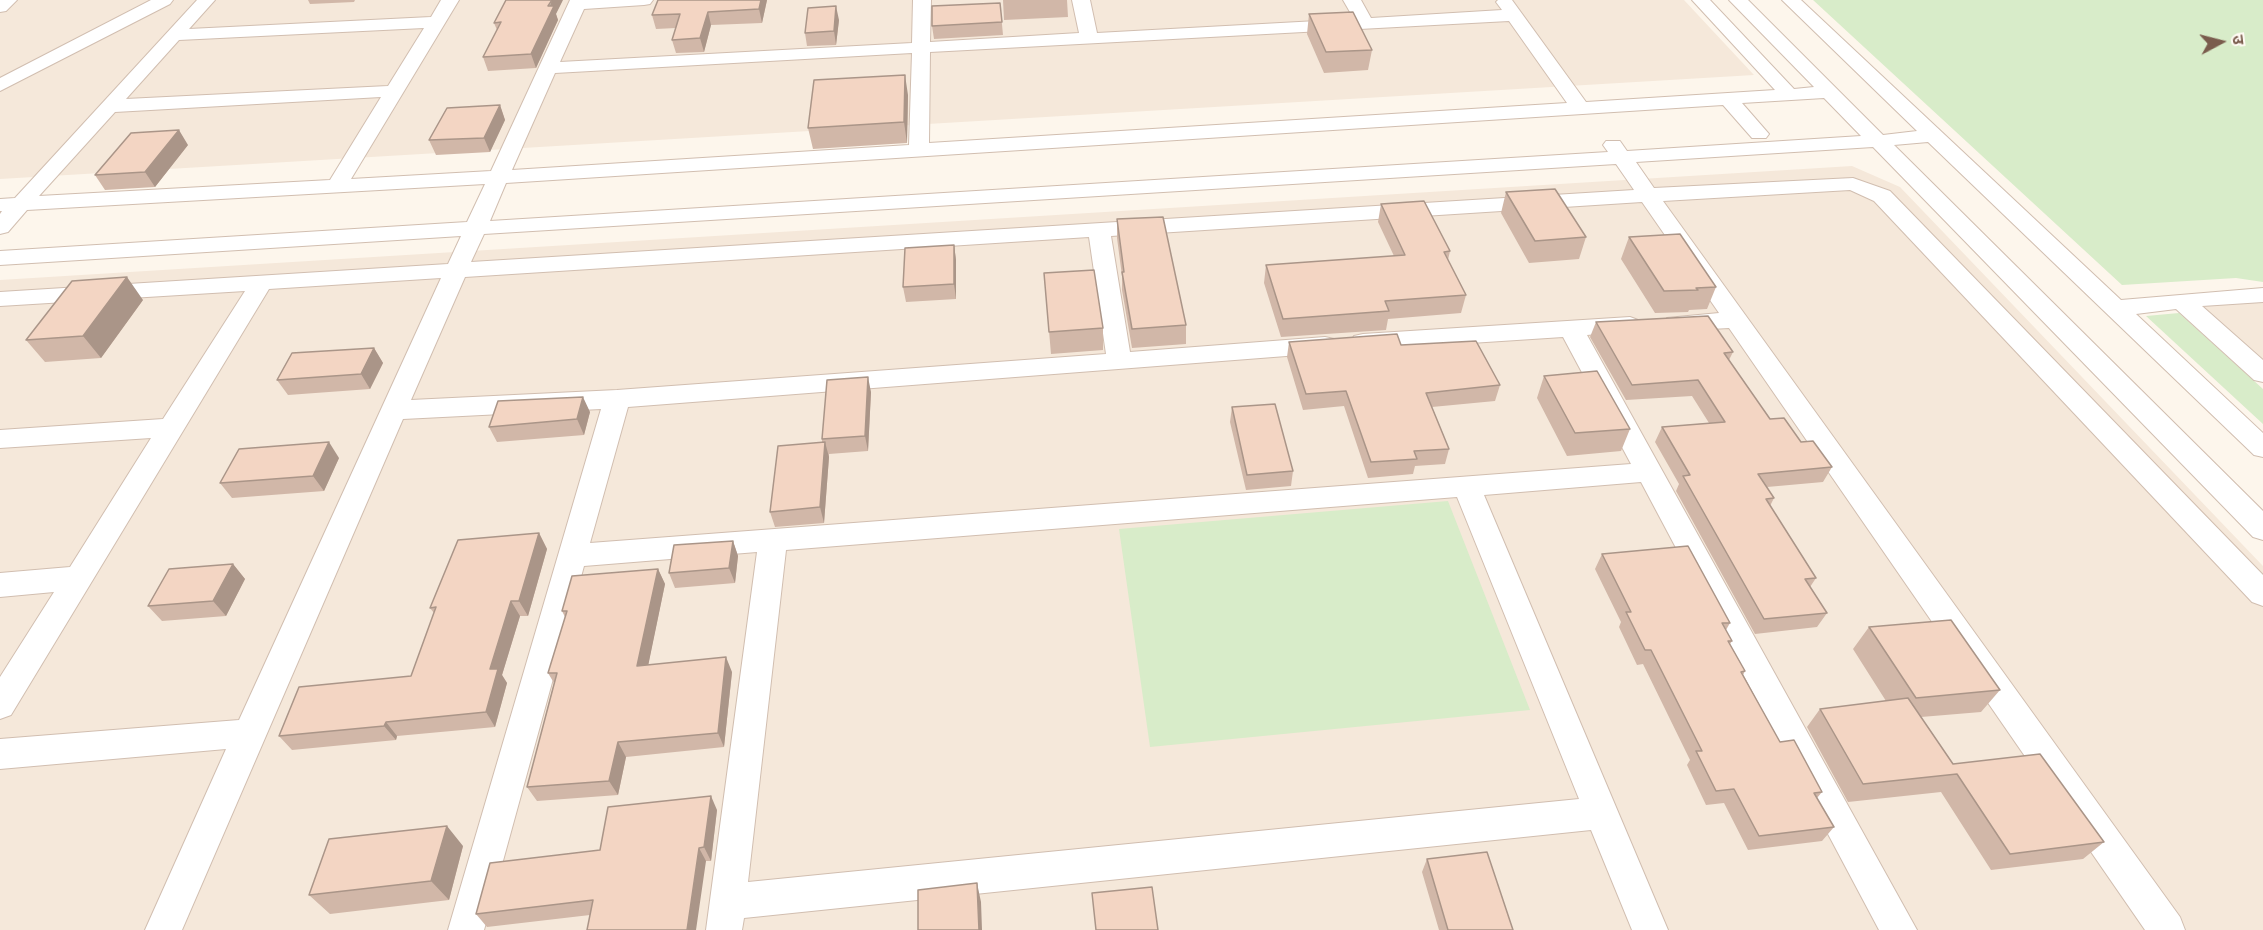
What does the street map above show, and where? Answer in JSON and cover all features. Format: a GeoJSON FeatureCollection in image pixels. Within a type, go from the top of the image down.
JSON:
{"type":"FeatureCollection","features":[{"type":"Feature","properties":{"kind":"street"},"geometry":{"type":"LineString","coordinates":[[0,7],[8,0]]}},
{"type":"Feature","properties":{"kind":"street"},"geometry":{"type":"LineString","coordinates":[[0,85],[164,0]]}},
{"type":"Feature","properties":{"kind":"street"},"geometry":{"type":"LineString","coordinates":[[0,227],[206,0]]}},
{"type":"Feature","properties":{"kind":"street"},"geometry":{"type":"LineString","coordinates":[[337,185],[450,0]]}},
{"type":"Feature","properties":{"kind":"street"},"geometry":{"type":"LineString","coordinates":[[163,930],[249,733],[395,411],[476,221],[578,2],[644,0]]}},
{"type":"Feature","properties":{"kind":"street"},"geometry":{"type":"LineString","coordinates":[[919,150],[922,0]]}},
{"type":"Feature","properties":{"kind":"street"},"geometry":{"type":"LineString","coordinates":[[1081,0],[1089,38]]}},
{"type":"Feature","properties":{"kind":"street"},"geometry":{"type":"LineString","coordinates":[[1352,0],[1365,23]]}},
{"type":"Feature","properties":{"kind":"street"},"geometry":{"type":"LineString","coordinates":[[1701,0],[1790,95]]}},
{"type":"Feature","properties":{"kind":"street"},"geometry":{"type":"LineString","coordinates":[[1738,0],[2263,529]]}},
{"type":"Feature","properties":{"kind":"street"},"geometry":{"type":"LineString","coordinates":[[1791,0],[2263,448]]}},
{"type":"Feature","properties":{"kind":"street"},"geometry":{"type":"LineString","coordinates":[[547,68],[1365,23],[1509,8],[1581,109]]}},
{"type":"Feature","properties":{"kind":"street"},"geometry":{"type":"LineString","coordinates":[[175,34],[438,22]]}},
{"type":"Feature","properties":{"kind":"street"},"geometry":{"type":"LineString","coordinates":[[110,106],[395,91]]}},
{"type":"Feature","properties":{"kind":"street"},"geometry":{"type":"LineString","coordinates":[[0,205],[497,177],[1830,92]]}},
{"type":"Feature","properties":{"kind":"street"},"geometry":{"type":"LineString","coordinates":[[1728,99],[1759,134]]}},
{"type":"Feature","properties":{"kind":"street"},"geometry":{"type":"LineString","coordinates":[[0,258],[476,221],[1872,134],[1926,128]]}},
{"type":"Feature","properties":{"kind":"street"},"geometry":{"type":"LineString","coordinates":[[1617,150],[1759,134],[1872,134]]}},
{"type":"Feature","properties":{"kind":"street"},"geometry":{"type":"LineString","coordinates":[[1617,150],[2167,930]]}},
{"type":"Feature","properties":{"kind":"street"},"geometry":{"type":"LineString","coordinates":[[0,299],[1853,184],[1882,196],[2263,594]]}},
{"type":"Feature","properties":{"kind":"street"},"geometry":{"type":"LineString","coordinates":[[0,243],[476,221]]}},
{"type":"Feature","properties":{"kind":"street"},"geometry":{"type":"LineString","coordinates":[[1099,230],[1119,359]]}},
{"type":"Feature","properties":{"kind":"street"},"geometry":{"type":"LineString","coordinates":[[0,705],[261,284]]}},
{"type":"Feature","properties":{"kind":"street"},"geometry":{"type":"LineString","coordinates":[[2116,308],[2219,296],[2263,295]]}},
{"type":"Feature","properties":{"kind":"street"},"geometry":{"type":"LineString","coordinates":[[2183,302],[2263,374]]}},
{"type":"Feature","properties":{"kind":"street"},"geometry":{"type":"LineString","coordinates":[[395,411],[617,399],[1119,359],[1570,327],[1736,320]]}},
{"type":"Feature","properties":{"kind":"street"},"geometry":{"type":"LineString","coordinates":[[1570,327],[1899,930]]}},
{"type":"Feature","properties":{"kind":"street"},"geometry":{"type":"LineString","coordinates":[[466,930],[617,399]]}},
{"type":"Feature","properties":{"kind":"street"},"geometry":{"type":"LineString","coordinates":[[0,439],[171,428]]}},
{"type":"Feature","properties":{"kind":"street"},"geometry":{"type":"LineString","coordinates":[[572,556],[1649,472]]}},
{"type":"Feature","properties":{"kind":"street"},"geometry":{"type":"LineString","coordinates":[[1466,486],[1650,930]]}},
{"type":"Feature","properties":{"kind":"street"},"geometry":{"type":"LineString","coordinates":[[773,541],[726,916],[1600,813]]}},
{"type":"Feature","properties":{"kind":"street"},"geometry":{"type":"LineString","coordinates":[[0,585],[79,578]]}},
{"type":"Feature","properties":{"kind":"street"},"geometry":{"type":"LineString","coordinates":[[0,754],[249,733]]}},
{"type":"Feature","properties":{"kind":"shaded area"},"geometry":{"type":"Polygon","coordinates":[[[0,0],[1684,0],[1754,75],[0,179],[0,0]]]}},
{"type":"Feature","properties":{"kind":"shaded area"},"geometry":{"type":"Polygon","coordinates":[[[1852,166],[1900,187],[2263,566],[2263,930],[0,930],[0,280],[1852,166]]]}},
{"type":"Feature","properties":{"kind":"shaded area"},"geometry":{"type":"Polygon","coordinates":[[[2263,302],[2263,369],[2193,307],[2263,302]]]}},
{"type":"Feature","properties":{"kind":"green space"},"geometry":{"type":"Polygon","coordinates":[[[1813,0],[2263,0],[2263,282],[2236,278],[2122,285],[1813,0]]]}},
{"type":"Feature","properties":{"kind":"green space"},"geometry":{"type":"Polygon","coordinates":[[[2179,313],[2263,389],[2263,424],[2146,316],[2179,313]]]}},
{"type":"Feature","properties":{"kind":"green space"},"geometry":{"type":"Polygon","coordinates":[[[1448,501],[1530,710],[1150,747],[1119,529],[1448,501]]]}},
{"type":"Feature","properties":{"kind":"building"},"geometry":{"type":"Polygon","coordinates":[[[506,0],[552,0],[548,6],[554,6],[531,54],[483,57],[501,22],[494,23],[506,0]]]}},
{"type":"Feature","properties":{"kind":"building"},"geometry":{"type":"Polygon","coordinates":[[[658,0],[761,0],[759,9],[708,12],[700,38],[672,40],[680,14],[652,15],[658,0]]]}},
{"type":"Feature","properties":{"kind":"building"},"geometry":{"type":"Polygon","coordinates":[[[1000,3],[1002,22],[932,26],[932,6],[1000,3]]]}},
{"type":"Feature","properties":{"kind":"building"},"geometry":{"type":"Polygon","coordinates":[[[836,6],[834,31],[805,33],[808,8],[836,6]]]}},
{"type":"Feature","properties":{"kind":"building"},"geometry":{"type":"Polygon","coordinates":[[[1353,12],[1372,50],[1326,52],[1309,14],[1353,12]]]}},
{"type":"Feature","properties":{"kind":"building"},"geometry":{"type":"Polygon","coordinates":[[[905,75],[904,122],[808,128],[814,80],[905,75]]]}},
{"type":"Feature","properties":{"kind":"building"},"geometry":{"type":"Polygon","coordinates":[[[500,105],[484,138],[429,140],[447,108],[500,105]]]}},
{"type":"Feature","properties":{"kind":"building"},"geometry":{"type":"Polygon","coordinates":[[[179,130],[145,172],[95,175],[131,133],[179,130]]]}},
{"type":"Feature","properties":{"kind":"building"},"geometry":{"type":"Polygon","coordinates":[[[1555,189],[1586,237],[1535,241],[1506,192],[1555,189]]]}},
{"type":"Feature","properties":{"kind":"building"},"geometry":{"type":"Polygon","coordinates":[[[1424,201],[1450,251],[1444,252],[1466,295],[1385,301],[1389,311],[1283,319],[1266,265],[1405,255],[1381,204],[1424,201]]]}},
{"type":"Feature","properties":{"kind":"building"},"geometry":{"type":"Polygon","coordinates":[[[1163,217],[1186,325],[1132,329],[1122,272],[1124,272],[1117,219],[1163,217]]]}},
{"type":"Feature","properties":{"kind":"building"},"geometry":{"type":"Polygon","coordinates":[[[1680,234],[1716,287],[1664,291],[1629,237],[1680,234]]]}},
{"type":"Feature","properties":{"kind":"building"},"geometry":{"type":"Polygon","coordinates":[[[954,245],[954,284],[903,287],[905,248],[954,245]]]}},
{"type":"Feature","properties":{"kind":"building"},"geometry":{"type":"Polygon","coordinates":[[[1094,270],[1103,328],[1049,332],[1044,273],[1094,270]]]}},
{"type":"Feature","properties":{"kind":"building"},"geometry":{"type":"Polygon","coordinates":[[[127,277],[83,336],[26,340],[72,281],[127,277]]]}},
{"type":"Feature","properties":{"kind":"building"},"geometry":{"type":"Polygon","coordinates":[[[1708,316],[1733,352],[1724,353],[1770,419],[1784,418],[1801,442],[1813,441],[1832,467],[1758,474],[1774,498],[1766,499],[1816,578],[1805,579],[1827,613],[1764,619],[1683,476],[1690,475],[1662,427],[1725,422],[1698,380],[1632,385],[1596,322],[1708,316]]]}},
{"type":"Feature","properties":{"kind":"building"},"geometry":{"type":"Polygon","coordinates":[[[1397,334],[1401,345],[1476,341],[1500,385],[1426,393],[1449,449],[1414,451],[1417,459],[1371,462],[1346,391],[1306,394],[1289,342],[1397,334]]]}},
{"type":"Feature","properties":{"kind":"building"},"geometry":{"type":"Polygon","coordinates":[[[374,348],[361,374],[277,380],[292,353],[374,348]]]}},
{"type":"Feature","properties":{"kind":"building"},"geometry":{"type":"Polygon","coordinates":[[[1597,371],[1630,429],[1575,433],[1544,376],[1597,371]]]}},
{"type":"Feature","properties":{"kind":"building"},"geometry":{"type":"Polygon","coordinates":[[[868,377],[865,436],[822,439],[827,380],[868,377]]]}},
{"type":"Feature","properties":{"kind":"building"},"geometry":{"type":"Polygon","coordinates":[[[583,397],[577,419],[489,427],[498,401],[583,397]]]}},
{"type":"Feature","properties":{"kind":"building"},"geometry":{"type":"Polygon","coordinates":[[[1275,404],[1293,471],[1247,475],[1232,407],[1275,404]]]}},
{"type":"Feature","properties":{"kind":"building"},"geometry":{"type":"Polygon","coordinates":[[[329,442],[313,476],[220,483],[239,449],[329,442]]]}},
{"type":"Feature","properties":{"kind":"building"},"geometry":{"type":"Polygon","coordinates":[[[825,442],[820,507],[770,512],[778,446],[825,442]]]}},
{"type":"Feature","properties":{"kind":"building"},"geometry":{"type":"Polygon","coordinates":[[[539,533],[519,601],[511,601],[490,669],[498,669],[486,712],[386,722],[384,726],[279,736],[299,687],[411,676],[436,607],[430,608],[458,540],[539,533]]]}},
{"type":"Feature","properties":{"kind":"building"},"geometry":{"type":"Polygon","coordinates":[[[733,541],[729,568],[669,573],[674,545],[733,541]]]}},
{"type":"Feature","properties":{"kind":"building"},"geometry":{"type":"Polygon","coordinates":[[[1688,546],[1730,623],[1722,623],[1732,641],[1728,641],[1745,671],[1741,672],[1780,742],[1794,740],[1822,792],[1814,793],[1834,827],[1759,836],[1734,789],[1716,791],[1696,751],[1702,751],[1651,650],[1645,650],[1626,612],[1631,612],[1602,554],[1688,546]]]}},
{"type":"Feature","properties":{"kind":"building"},"geometry":{"type":"Polygon","coordinates":[[[233,564],[213,601],[148,606],[169,569],[233,564]]]}},
{"type":"Feature","properties":{"kind":"building"},"geometry":{"type":"Polygon","coordinates":[[[658,569],[637,666],[726,657],[718,733],[618,742],[609,781],[527,787],[557,673],[548,673],[567,611],[562,611],[572,576],[658,569]]]}},
{"type":"Feature","properties":{"kind":"building"},"geometry":{"type":"Polygon","coordinates":[[[1951,620],[2000,690],[1916,698],[1869,627],[1951,620]]]}},
{"type":"Feature","properties":{"kind":"building"},"geometry":{"type":"Polygon","coordinates":[[[1908,698],[1953,764],[2040,754],[2104,842],[2010,854],[1957,774],[1863,784],[1820,709],[1908,698]]]}},
{"type":"Feature","properties":{"kind":"building"},"geometry":{"type":"Polygon","coordinates":[[[711,796],[704,847],[699,848],[687,930],[587,930],[593,900],[476,914],[490,863],[600,850],[608,807],[711,796]]]}},
{"type":"Feature","properties":{"kind":"building"},"geometry":{"type":"Polygon","coordinates":[[[447,826],[431,881],[309,895],[329,839],[447,826]]]}},
{"type":"Feature","properties":{"kind":"building"},"geometry":{"type":"Polygon","coordinates":[[[1487,852],[1513,930],[1448,930],[1427,859],[1487,852]]]}},
{"type":"Feature","properties":{"kind":"building"},"geometry":{"type":"Polygon","coordinates":[[[977,883],[979,930],[918,930],[918,890],[977,883]]]}},
{"type":"Feature","properties":{"kind":"building"},"geometry":{"type":"Polygon","coordinates":[[[1152,887],[1158,930],[1096,930],[1092,893],[1152,887]]]}}]}
